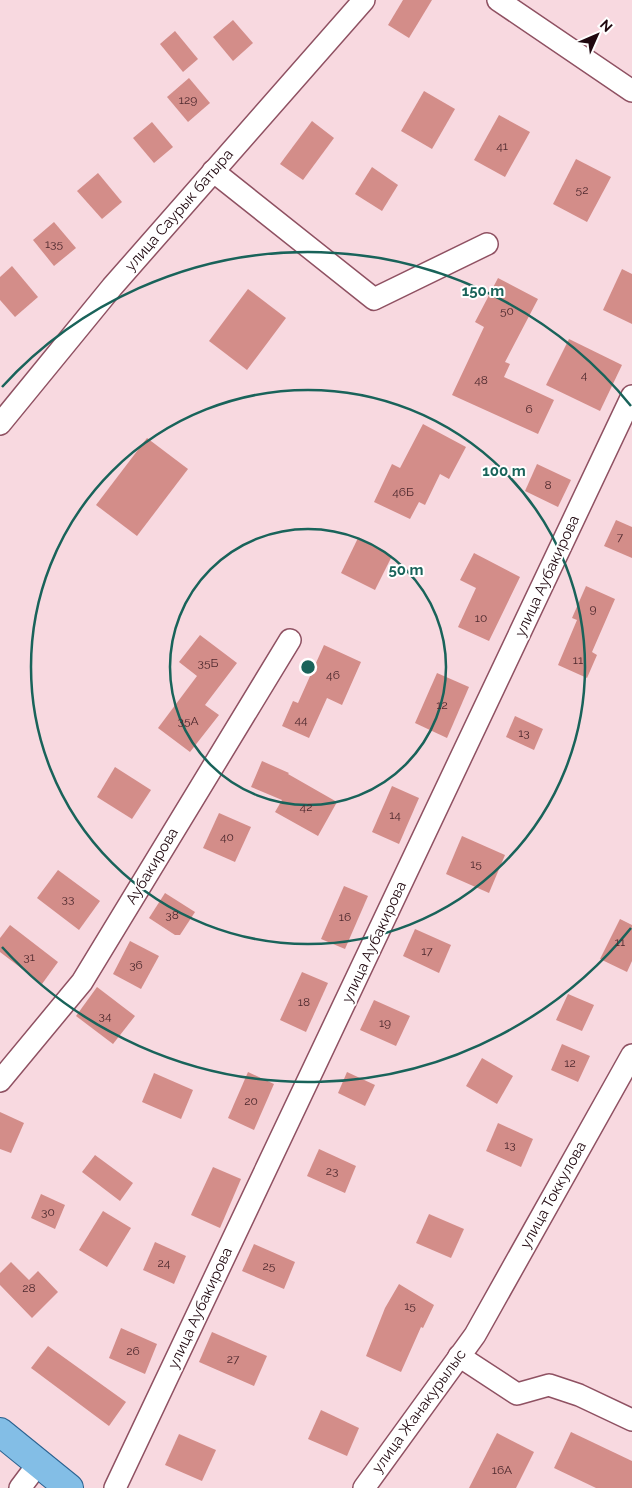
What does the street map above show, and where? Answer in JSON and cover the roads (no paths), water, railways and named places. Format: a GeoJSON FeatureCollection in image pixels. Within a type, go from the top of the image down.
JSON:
{"type":"FeatureCollection","features":[{"type":"Feature","properties":{"kind":"main road"},"geometry":{"type":"LineString","coordinates":[[0,1432],[69,1488]]}},
{"type":"Feature","properties":{"kind":"street","name":"улица Саурык батыра"},"geometry":{"type":"LineString","coordinates":[[0,424],[112,287],[364,0]]}},
{"type":"Feature","properties":{"kind":"street"},"geometry":{"type":"LineString","coordinates":[[498,0],[632,91]]}},
{"type":"Feature","properties":{"kind":"street"},"geometry":{"type":"LineString","coordinates":[[213,171],[374,299],[487,244]]}},
{"type":"Feature","properties":{"kind":"street","name":"улица Аубакирова"},"geometry":{"type":"LineString","coordinates":[[115,1488],[632,396]]}},
{"type":"Feature","properties":{"kind":"street","name":"Аубакирова"},"geometry":{"type":"LineString","coordinates":[[0,1081],[82,982],[290,640]]}},
{"type":"Feature","properties":{"kind":"street","name":"улица Токкулова"},"geometry":{"type":"LineString","coordinates":[[475,1335],[632,1055]]}},
{"type":"Feature","properties":{"kind":"street","name":"улица Жанакурылыс"},"geometry":{"type":"LineString","coordinates":[[364,1488],[475,1335]]}},
{"type":"Feature","properties":{"kind":"street"},"geometry":{"type":"LineString","coordinates":[[459,1356],[517,1394],[549,1385],[579,1395],[632,1420]]}},
{"type":"Feature","properties":{"kind":"street"},"geometry":{"type":"LineString","coordinates":[[20,1488],[38,1464]]}}]}
